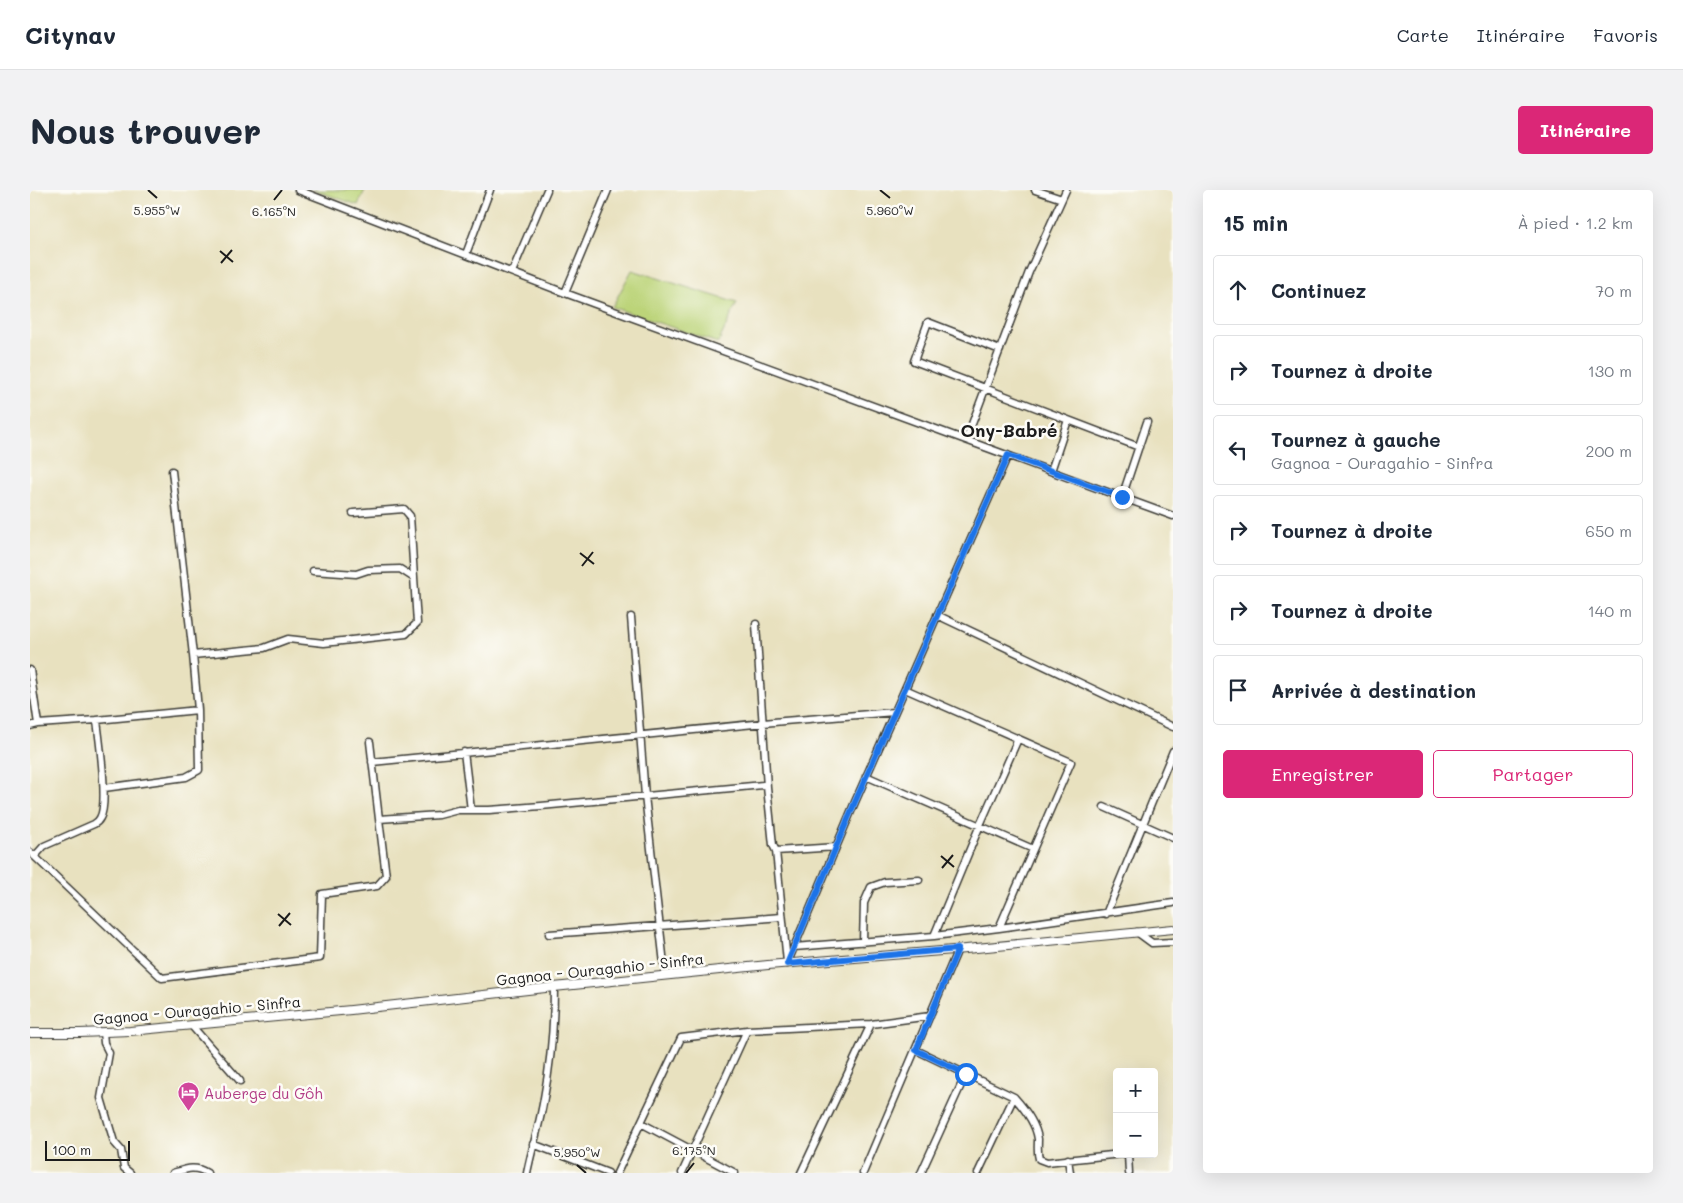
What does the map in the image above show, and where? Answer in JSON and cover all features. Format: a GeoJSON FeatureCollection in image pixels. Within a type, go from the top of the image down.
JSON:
{"type":"FeatureCollection","features":[{"type":"Feature","properties":{"kind":"main road","name":"Gagnoa - Ouragahio - Sinfra"},"geometry":{"type":"LineString","coordinates":[[30,1033],[103,1032],[191,1025],[787,964],[1173,929]]}},
{"type":"Feature","properties":{"kind":"street"},"geometry":{"type":"LineString","coordinates":[[298,190],[565,293],[1173,516]]}},
{"type":"Feature","properties":{"kind":"street"},"geometry":{"type":"LineString","coordinates":[[466,254],[490,190]]}},
{"type":"Feature","properties":{"kind":"street"},"geometry":{"type":"LineString","coordinates":[[512,272],[547,190]]}},
{"type":"Feature","properties":{"kind":"street"},"geometry":{"type":"LineString","coordinates":[[565,293],[608,190]]}},
{"type":"Feature","properties":{"kind":"street"},"geometry":{"type":"LineString","coordinates":[[1035,190],[1062,199]]}},
{"type":"Feature","properties":{"kind":"street"},"geometry":{"type":"LineString","coordinates":[[966,440],[1029,272],[1066,190]]}},
{"type":"Feature","properties":{"kind":"street"},"geometry":{"type":"LineString","coordinates":[[1000,350],[928,322],[914,361],[1138,447]]}},
{"type":"Feature","properties":{"kind":"street"},"geometry":{"type":"LineString","coordinates":[[1051,471],[1068,420]]}},
{"type":"Feature","properties":{"kind":"street"},"geometry":{"type":"LineString","coordinates":[[1122,497],[1147,422]]}},
{"type":"Feature","properties":{"kind":"street"},"geometry":{"type":"LineString","coordinates":[[787,964],[866,776],[1008,455]]}},
{"type":"Feature","properties":{"kind":"street"},"geometry":{"type":"LineString","coordinates":[[104,788],[186,777],[200,770],[198,710],[193,655],[172,471]]}},
{"type":"Feature","properties":{"kind":"street"},"geometry":{"type":"LineString","coordinates":[[193,655],[264,648],[288,639],[324,643],[406,634],[417,623],[410,516],[404,509],[353,513]]}},
{"type":"Feature","properties":{"kind":"street"},"geometry":{"type":"LineString","coordinates":[[313,572],[356,574],[368,570],[400,569],[414,578]]}},
{"type":"Feature","properties":{"kind":"street"},"geometry":{"type":"LineString","coordinates":[[937,615],[1173,727]]}},
{"type":"Feature","properties":{"kind":"street"},"geometry":{"type":"LineString","coordinates":[[631,617],[645,796],[664,964]]}},
{"type":"Feature","properties":{"kind":"street"},"geometry":{"type":"LineString","coordinates":[[756,624],[767,787],[773,845],[776,851],[787,964]]}},
{"type":"Feature","properties":{"kind":"street"},"geometry":{"type":"LineString","coordinates":[[30,670],[38,724]]}},
{"type":"Feature","properties":{"kind":"street"},"geometry":{"type":"LineString","coordinates":[[905,689],[1071,762],[999,928]]}},
{"type":"Feature","properties":{"kind":"street"},"geometry":{"type":"LineString","coordinates":[[30,726],[198,710]]}},
{"type":"Feature","properties":{"kind":"street"},"geometry":{"type":"LineString","coordinates":[[372,762],[894,712]]}},
{"type":"Feature","properties":{"kind":"street"},"geometry":{"type":"LineString","coordinates":[[97,720],[104,788],[100,819],[94,824],[44,846],[32,854],[162,978],[320,958],[322,894],[378,886],[386,876],[370,742]]}},
{"type":"Feature","properties":{"kind":"street"},"geometry":{"type":"LineString","coordinates":[[934,936],[1018,739]]}},
{"type":"Feature","properties":{"kind":"street"},"geometry":{"type":"LineString","coordinates":[[1106,914],[1173,751]]}},
{"type":"Feature","properties":{"kind":"street"},"geometry":{"type":"LineString","coordinates":[[464,752],[471,810]]}},
{"type":"Feature","properties":{"kind":"street"},"geometry":{"type":"LineString","coordinates":[[866,776],[1033,849]]}},
{"type":"Feature","properties":{"kind":"street"},"geometry":{"type":"LineString","coordinates":[[379,819],[439,816],[458,810],[541,806],[763,784],[767,787]]}},
{"type":"Feature","properties":{"kind":"street"},"geometry":{"type":"LineString","coordinates":[[1104,807],[1173,838]]}},
{"type":"Feature","properties":{"kind":"street"},"geometry":{"type":"LineString","coordinates":[[776,851],[836,847]]}},
{"type":"Feature","properties":{"kind":"street"},"geometry":{"type":"LineString","coordinates":[[864,942],[864,903],[871,887],[885,882],[919,880]]}},
{"type":"Feature","properties":{"kind":"street"},"geometry":{"type":"LineString","coordinates":[[794,947],[934,936],[1106,914],[1171,904],[1173,896]]}},
{"type":"Feature","properties":{"kind":"street"},"geometry":{"type":"LineString","coordinates":[[549,934],[782,917]]}},
{"type":"Feature","properties":{"kind":"street"},"geometry":{"type":"LineString","coordinates":[[1137,932],[1152,943],[1173,942]]}},
{"type":"Feature","properties":{"kind":"street"},"geometry":{"type":"LineString","coordinates":[[863,1173],[958,949]]}},
{"type":"Feature","properties":{"kind":"street"},"geometry":{"type":"LineString","coordinates":[[527,1173],[544,1099],[552,1049],[554,987]]}},
{"type":"Feature","properties":{"kind":"street"},"geometry":{"type":"LineString","coordinates":[[617,1173],[681,1038],[747,1030],[871,1024],[930,1016]]}},
{"type":"Feature","properties":{"kind":"street"},"geometry":{"type":"LineString","coordinates":[[801,1173],[871,1024]]}},
{"type":"Feature","properties":{"kind":"street"},"geometry":{"type":"LineString","coordinates":[[191,1025],[240,1081]]}},
{"type":"Feature","properties":{"kind":"street"},"geometry":{"type":"LineString","coordinates":[[682,1173],[747,1030]]}},
{"type":"Feature","properties":{"kind":"street"},"geometry":{"type":"LineString","coordinates":[[103,1032],[104,1043],[109,1053],[102,1098],[114,1142],[121,1150],[124,1168],[130,1173]]}},
{"type":"Feature","properties":{"kind":"street"},"geometry":{"type":"LineString","coordinates":[[916,1050],[1014,1097],[1022,1106],[1036,1132],[1039,1159],[1047,1162],[1113,1155]]}},
{"type":"Feature","properties":{"kind":"street"},"geometry":{"type":"LineString","coordinates":[[921,1173],[966,1074]]}},
{"type":"Feature","properties":{"kind":"street"},"geometry":{"type":"LineString","coordinates":[[978,1173],[1014,1097]]}},
{"type":"Feature","properties":{"kind":"street"},"geometry":{"type":"LineString","coordinates":[[641,1123],[736,1173]]}},
{"type":"Feature","properties":{"kind":"street"},"geometry":{"type":"LineString","coordinates":[[533,1144],[608,1173]]}},
{"type":"Feature","properties":{"kind":"street"},"geometry":{"type":"LineString","coordinates":[[1128,1158],[1130,1173]]}},
{"type":"Feature","properties":{"kind":"street"},"geometry":{"type":"LineString","coordinates":[[1068,1159],[1070,1173]]}},
{"type":"Feature","properties":{"kind":"street"},"geometry":{"type":"LineString","coordinates":[[173,1173],[190,1167],[201,1169],[207,1173]]}},
{"type":"Feature","properties":{"kind":"green space"},"geometry":{"type":"Polygon","coordinates":[[[313,190],[365,190],[358,205],[313,190]]]}},
{"type":"Feature","properties":{"kind":"green space"},"geometry":{"type":"Polygon","coordinates":[[[632,270],[737,303],[718,343],[612,307],[632,270]]]}},
{"type":"Feature","properties":{"kind":"place","name":"Auberge du Gôh"},"geometry":{"type":"Point","coordinates":[188,1112]}},
{"type":"Feature","properties":{"kind":"district","name":"Ony-Babré"},"geometry":{"type":"Point","coordinates":[1009,430]}},
{"type":"Feature","properties":{"kind":"route"},"geometry":{"type":"LineString","coordinates":[[966,1074],[916,1050],[958,949],[787,964],[855,802],[1008,455],[1122,497]]}}]}
